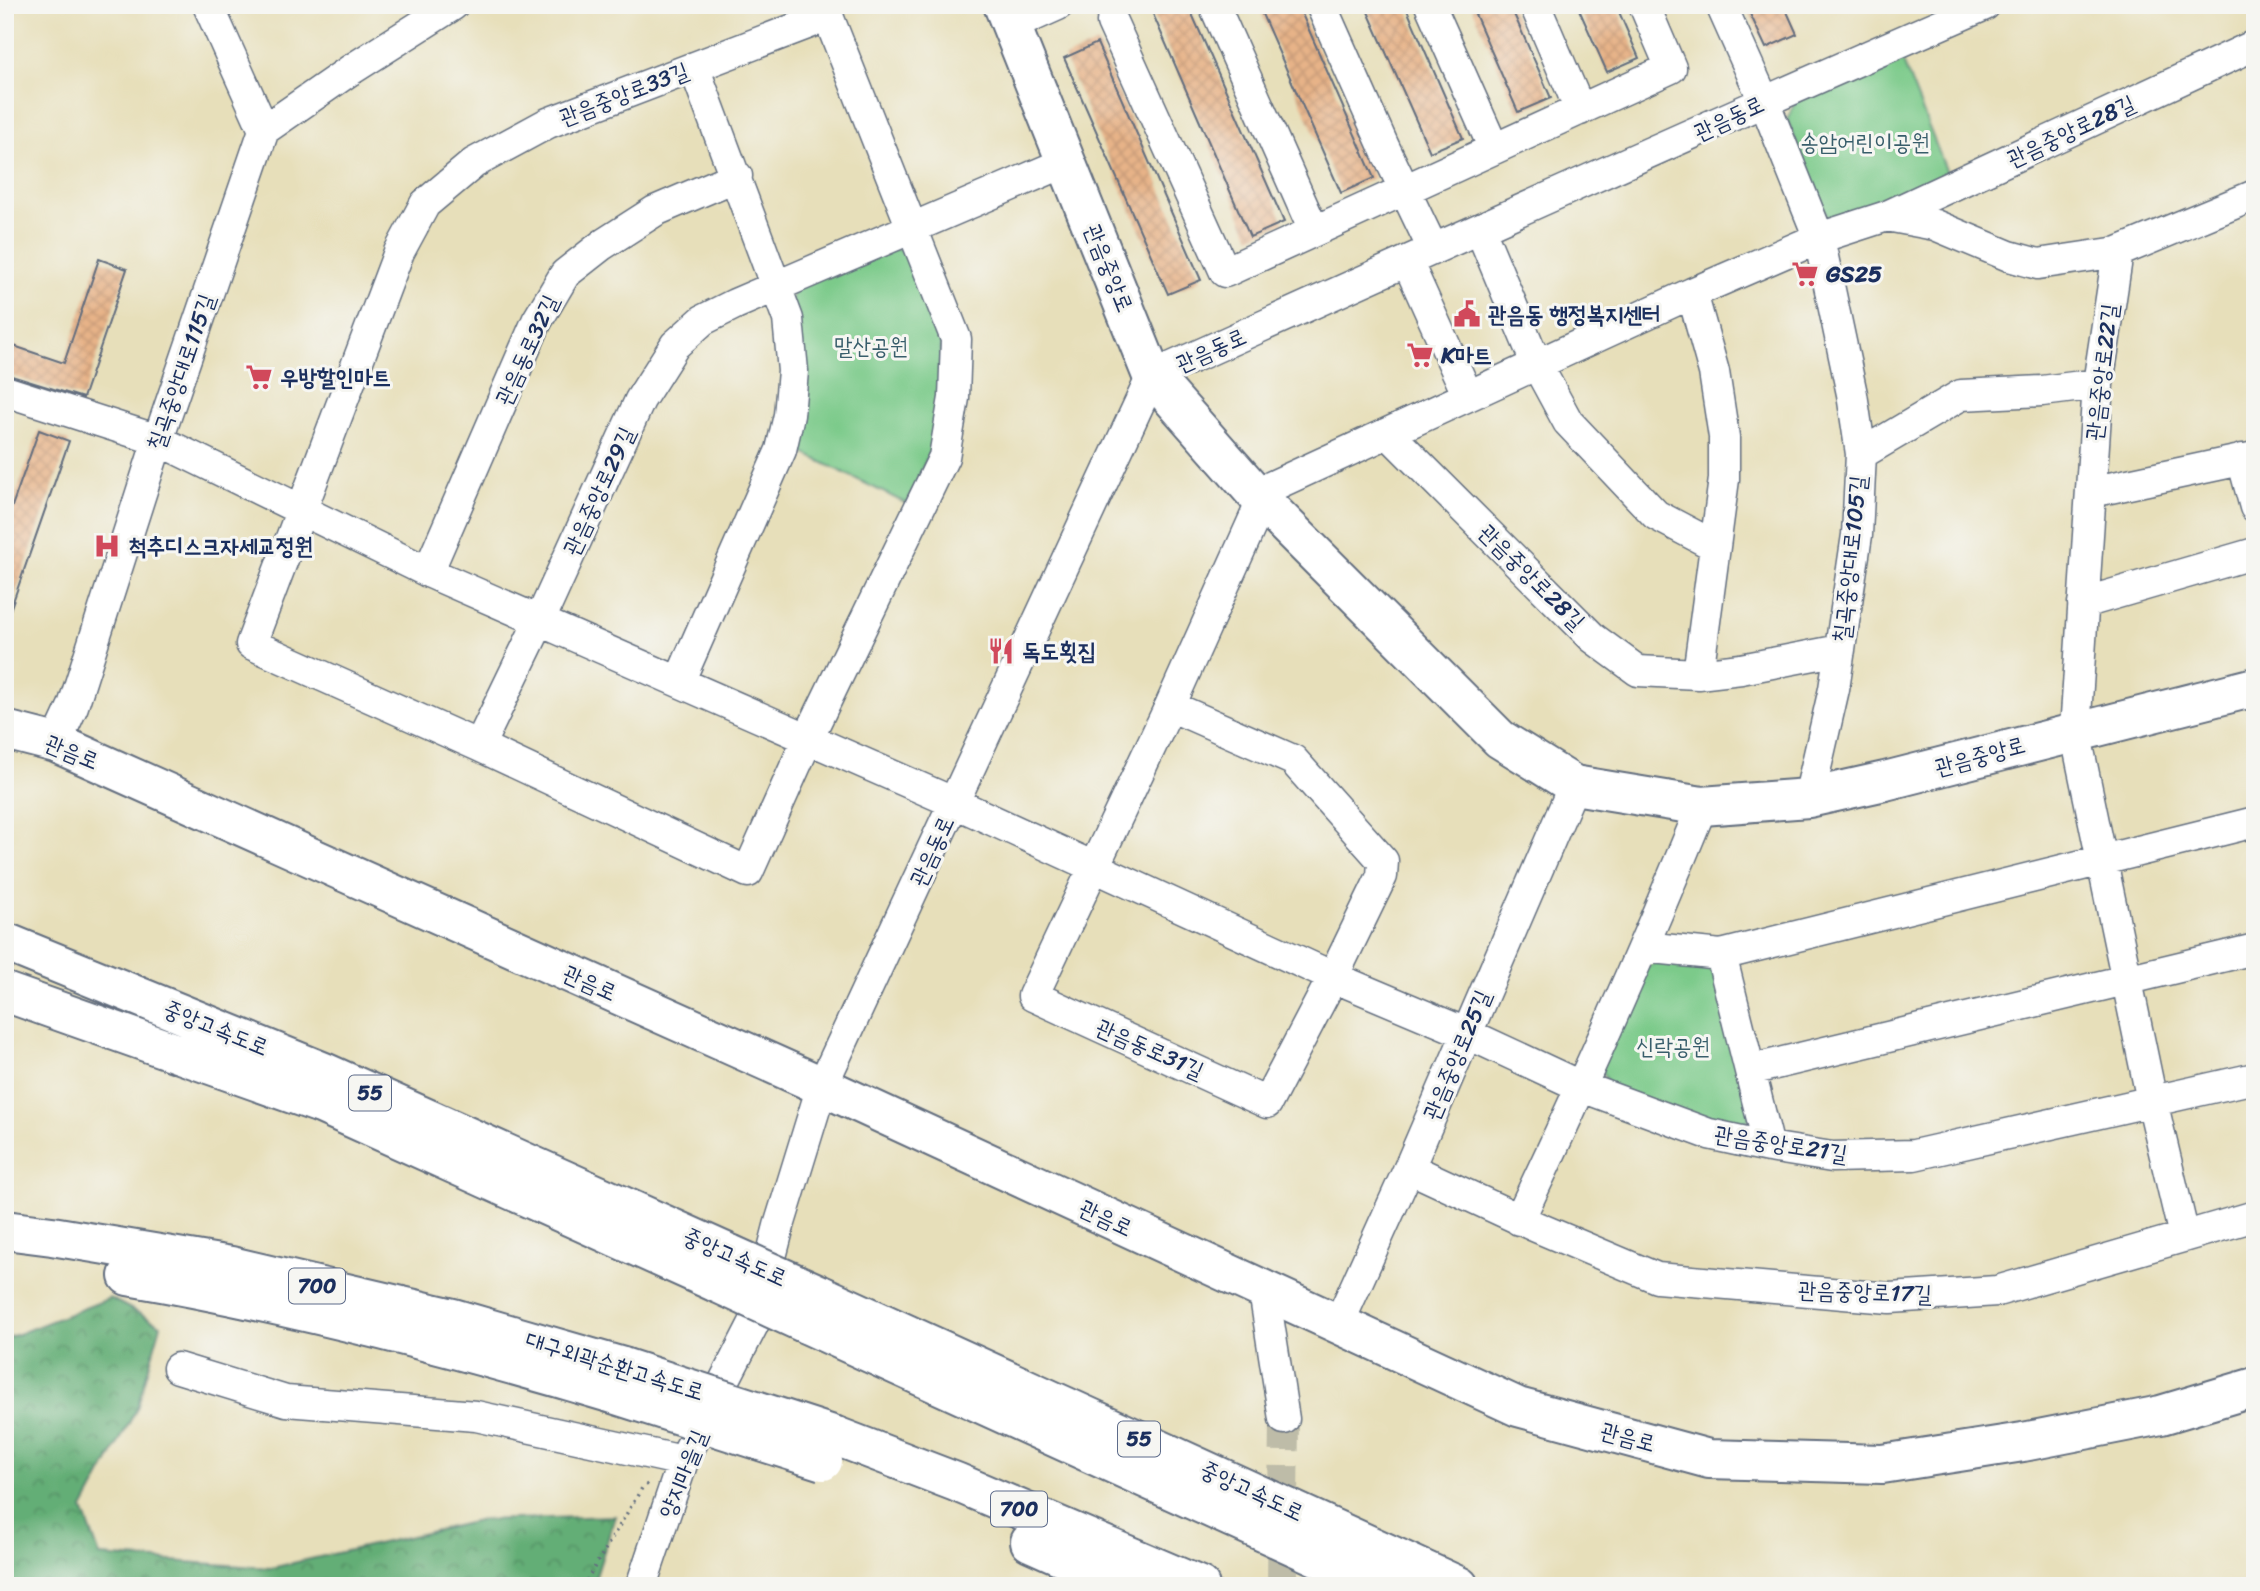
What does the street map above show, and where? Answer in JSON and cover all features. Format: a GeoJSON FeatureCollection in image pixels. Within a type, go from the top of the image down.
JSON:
{"type":"FeatureCollection","features":[{"type":"Feature","properties":{"kind":"main road","name":"관음중앙로"},"geometry":{"type":"LineString","coordinates":[[1007,15],[1152,376],[1259,497],[1500,739],[1574,785],[1702,806],[1809,798],[2255,687]]}},
{"type":"Feature","properties":{"kind":"main road","name":"관음로"},"geometry":{"type":"LineString","coordinates":[[5,730],[57,743],[822,1086],[1518,1407],[1709,1459],[1882,1464],[2023,1442],[2161,1415],[2255,1387]]}},
{"type":"Feature","properties":{"kind":"main road","name":"중앙고속도로"},"geometry":{"type":"LineString","coordinates":[[5,942],[324,1072],[723,1269]]}},
{"type":"Feature","properties":{"kind":"main road","name":"중앙고속도로"},"geometry":{"type":"LineString","coordinates":[[5,992],[321,1104],[723,1269],[1459,1586]]}},
{"type":"Feature","properties":{"kind":"main road","name":"대구외곽순환고속도로"},"geometry":{"type":"LineString","coordinates":[[5,1230],[231,1266],[453,1318],[616,1380],[830,1448],[956,1482],[1200,1586]]}},
{"type":"Feature","properties":{"kind":"main road","name":"대구외곽순환고속도로"},"geometry":{"type":"LineString","coordinates":[[5,1255],[176,1284],[287,1308],[507,1363],[616,1380]]}},
{"type":"Feature","properties":{"kind":"main road","name":"중앙고속도로"},"geometry":{"type":"LineString","coordinates":[[813,1309],[1382,1586]]}},
{"type":"Feature","properties":{"kind":"main road","name":"대구외곽순환고속도로"},"geometry":{"type":"LineString","coordinates":[[830,1448],[912,1493],[1129,1586]]}},
{"type":"Feature","properties":{"kind":"street"},"geometry":{"type":"LineString","coordinates":[[208,5],[264,130],[349,71],[453,5]]}},
{"type":"Feature","properties":{"kind":"street"},"geometry":{"type":"LineString","coordinates":[[1007,15],[1058,5]]}},
{"type":"Feature","properties":{"kind":"street"},"geometry":{"type":"LineString","coordinates":[[1214,5],[1314,231]]}},
{"type":"Feature","properties":{"kind":"street"},"geometry":{"type":"LineString","coordinates":[[1321,5],[1404,190],[1420,255],[1468,396]]}},
{"type":"Feature","properties":{"kind":"street"},"geometry":{"type":"LineString","coordinates":[[1430,5],[1494,149]]}},
{"type":"Feature","properties":{"kind":"street"},"geometry":{"type":"LineString","coordinates":[[1535,5],[1580,110]]}},
{"type":"Feature","properties":{"kind":"street"},"geometry":{"type":"LineString","coordinates":[[1112,22],[1225,271],[1671,68],[1644,5]]}},
{"type":"Feature","properties":{"kind":"street","name":"칠곡중앙대로105길"},"geometry":{"type":"LineString","coordinates":[[1721,5],[1764,101],[1819,238],[1852,394],[1861,454],[1857,535],[1840,650],[1834,689],[1809,798]]}},
{"type":"Feature","properties":{"kind":"street","name":"관음동로"},"geometry":{"type":"LineString","coordinates":[[822,1086],[1152,376],[1696,134],[1764,101],[1985,5]]}},
{"type":"Feature","properties":{"kind":"street"},"geometry":{"type":"LineString","coordinates":[[300,509],[251,644],[479,746],[748,872],[807,738],[944,457],[954,398],[956,339],[829,10]]}},
{"type":"Feature","properties":{"kind":"street","name":"관음중앙로33길"},"geometry":{"type":"LineString","coordinates":[[300,509],[401,247],[425,204],[474,163],[548,123],[694,67],[829,10]]}},
{"type":"Feature","properties":{"kind":"street","name":"관음중앙로28길"},"geometry":{"type":"LineString","coordinates":[[1259,497],[1536,363],[1819,238],[1887,216],[2255,45]]}},
{"type":"Feature","properties":{"kind":"street"},"geometry":{"type":"LineString","coordinates":[[679,682],[781,450],[789,415],[793,371],[788,319],[737,176],[694,67]]}},
{"type":"Feature","properties":{"kind":"street","name":"칠곡중앙대로115길"},"geometry":{"type":"LineString","coordinates":[[57,743],[73,706],[158,440],[264,130]]}},
{"type":"Feature","properties":{"kind":"street","name":"관음중앙로29길"},"geometry":{"type":"LineString","coordinates":[[479,746],[540,620],[640,400],[675,345],[704,320],[1066,162]]}},
{"type":"Feature","properties":{"kind":"street","name":"관음동로32길"},"geometry":{"type":"LineString","coordinates":[[428,572],[537,321],[565,274],[602,245],[655,211],[737,176]]}},
{"type":"Feature","properties":{"kind":"street","name":"관음중앙로28길"},"geometry":{"type":"LineString","coordinates":[[1887,216],[1935,225],[2009,256],[2038,264],[2118,252],[2255,195]]}},
{"type":"Feature","properties":{"kind":"street"},"geometry":{"type":"LineString","coordinates":[[1480,229],[1536,363],[1568,422],[1656,515],[1713,545]]}},
{"type":"Feature","properties":{"kind":"street","name":"관음중앙로22길"},"geometry":{"type":"LineString","coordinates":[[2075,731],[2098,384],[2118,252]]}},
{"type":"Feature","properties":{"kind":"street"},"geometry":{"type":"LineString","coordinates":[[1692,293],[1714,372],[1724,437],[1724,479],[1713,545],[1698,674]]}},
{"type":"Feature","properties":{"kind":"street"},"geometry":{"type":"LineString","coordinates":[[1861,454],[1961,395],[2042,391],[2098,384]]}},
{"type":"Feature","properties":{"kind":"street"},"geometry":{"type":"LineString","coordinates":[[5,391],[158,440],[428,572],[955,803],[1333,977],[1466,1033]]}},
{"type":"Feature","properties":{"kind":"street","name":"관음중앙로28길"},"geometry":{"type":"LineString","coordinates":[[1389,434],[1593,638],[1638,671],[1698,674],[1741,669],[1840,650]]}},
{"type":"Feature","properties":{"kind":"street"},"geometry":{"type":"LineString","coordinates":[[2091,492],[2248,458],[2255,507]]}},
{"type":"Feature","properties":{"kind":"street"},"geometry":{"type":"LineString","coordinates":[[1094,868],[1170,706],[1259,497]]}},
{"type":"Feature","properties":{"kind":"street"},"geometry":{"type":"LineString","coordinates":[[2083,603],[2255,553]]}},
{"type":"Feature","properties":{"kind":"street","name":"관음동로31길"},"geometry":{"type":"LineString","coordinates":[[1094,868],[1033,996],[1267,1102],[1333,977],[1382,876],[1382,861],[1293,760],[1170,706]]}},
{"type":"Feature","properties":{"kind":"street"},"geometry":{"type":"LineString","coordinates":[[2075,731],[2152,1101],[2184,1237]]}},
{"type":"Feature","properties":{"kind":"street","name":"관음중앙로25길"},"geometry":{"type":"LineString","coordinates":[[1338,1325],[1409,1168],[1574,785]]}},
{"type":"Feature","properties":{"kind":"street"},"geometry":{"type":"LineString","coordinates":[[1519,1220],[1644,947],[1702,806]]}},
{"type":"Feature","properties":{"kind":"street"},"geometry":{"type":"LineString","coordinates":[[1644,947],[1721,955],[2255,822]]}},
{"type":"Feature","properties":{"kind":"street"},"geometry":{"type":"LineString","coordinates":[[1750,1070],[2255,950]]}},
{"type":"Feature","properties":{"kind":"street"},"geometry":{"type":"LineString","coordinates":[[1721,955],[1769,1147]]}},
{"type":"Feature","properties":{"kind":"street","name":"관음중앙로21길"},"geometry":{"type":"LineString","coordinates":[[1466,1033],[1582,1087],[1709,1134],[1832,1157],[1914,1155],[2152,1101]]}},
{"type":"Feature","properties":{"kind":"street"},"geometry":{"type":"LineString","coordinates":[[2152,1101],[2255,1078]]}},
{"type":"Feature","properties":{"kind":"street","name":"양지마을길"},"geometry":{"type":"LineString","coordinates":[[641,1586],[683,1461],[754,1323],[779,1226],[822,1086]]}},
{"type":"Feature","properties":{"kind":"street","name":"관음중앙로17길"},"geometry":{"type":"LineString","coordinates":[[1409,1168],[1519,1220],[1657,1278],[1890,1297],[1997,1292],[2255,1216]]}},
{"type":"Feature","properties":{"kind":"street"},"geometry":{"type":"LineString","coordinates":[[1264,1292],[1284,1419]]}},
{"type":"Feature","properties":{"kind":"street"},"geometry":{"type":"LineString","coordinates":[[178,1368],[286,1401],[476,1416],[683,1461]]}},
{"type":"Feature","properties":{"kind":"path"},"geometry":{"type":"LineString","coordinates":[[583,1586],[642,1488],[683,1461]]}},
{"type":"Feature","properties":{"kind":"green space","name":"송암어린이공원"},"geometry":{"type":"Polygon","coordinates":[[[1901,57],[1948,175],[1860,215],[1829,222],[1787,120],[1795,102],[1901,57]]]}},
{"type":"Feature","properties":{"kind":"green space","name":"말산공원"},"geometry":{"type":"Polygon","coordinates":[[[890,248],[912,252],[936,314],[941,341],[934,442],[907,504],[789,446],[791,300],[796,284],[890,248]]]}},
{"type":"Feature","properties":{"kind":"green space","name":"신락공원"},"geometry":{"type":"Polygon","coordinates":[[[1660,961],[1705,966],[1718,972],[1751,1117],[1733,1132],[1609,1087],[1600,1067],[1641,969],[1660,961]]]}},
{"type":"Feature","properties":{"kind":"green space"},"geometry":{"type":"Polygon","coordinates":[[[110,1298],[161,1325],[137,1408],[83,1509],[100,1556],[271,1568],[482,1520],[615,1516],[593,1586],[5,1586],[5,1339],[110,1298]]]}},
{"type":"Feature","properties":{"kind":"building"},"geometry":{"type":"Polygon","coordinates":[[[1149,5],[1188,5],[1284,222],[1250,237],[1149,5]]]}},
{"type":"Feature","properties":{"kind":"building"},"geometry":{"type":"Polygon","coordinates":[[[1258,5],[1298,5],[1374,178],[1341,193],[1258,5]]]}},
{"type":"Feature","properties":{"kind":"building"},"geometry":{"type":"Polygon","coordinates":[[[1365,5],[1405,5],[1463,138],[1430,152],[1365,5]]]}},
{"type":"Feature","properties":{"kind":"building"},"geometry":{"type":"Polygon","coordinates":[[[1471,5],[1510,5],[1551,98],[1518,112],[1471,5]]]}},
{"type":"Feature","properties":{"kind":"building"},"geometry":{"type":"Polygon","coordinates":[[[1577,5],[1616,5],[1639,58],[1607,72],[1577,5]]]}},
{"type":"Feature","properties":{"kind":"building"},"geometry":{"type":"Polygon","coordinates":[[[1746,5],[1784,5],[1797,34],[1766,48],[1746,5]]]}},
{"type":"Feature","properties":{"kind":"building"},"geometry":{"type":"Polygon","coordinates":[[[1097,43],[1201,280],[1168,294],[1064,58],[1097,43]]]}},
{"type":"Feature","properties":{"kind":"building"},"geometry":{"type":"Polygon","coordinates":[[[99,259],[127,269],[83,398],[5,374],[5,343],[64,363],[99,259]]]}},
{"type":"Feature","properties":{"kind":"building"},"geometry":{"type":"Polygon","coordinates":[[[39,430],[69,441],[8,616],[5,616],[5,526],[39,430]]]}},
{"type":"Feature","properties":{"kind":"tunnel"},"geometry":{"type":"LineString","coordinates":[[1282,1586],[1284,1419]]}},
{"type":"Feature","properties":{"kind":"place","name":"GS25"},"geometry":{"type":"Point","coordinates":[1805,274]}},
{"type":"Feature","properties":{"kind":"place","name":"관음동 행정복지센터"},"geometry":{"type":"Point","coordinates":[1467,314]}},
{"type":"Feature","properties":{"kind":"place","name":"K마트"},"geometry":{"type":"Point","coordinates":[1420,355]}},
{"type":"Feature","properties":{"kind":"place","name":"우방할인마트"},"geometry":{"type":"Point","coordinates":[259,377]}},
{"type":"Feature","properties":{"kind":"place","name":"척추디스크자세교정원"},"geometry":{"type":"Point","coordinates":[107,546]}},
{"type":"Feature","properties":{"kind":"place","name":"독도횟집"},"geometry":{"type":"Point","coordinates":[1001,651]}}]}
